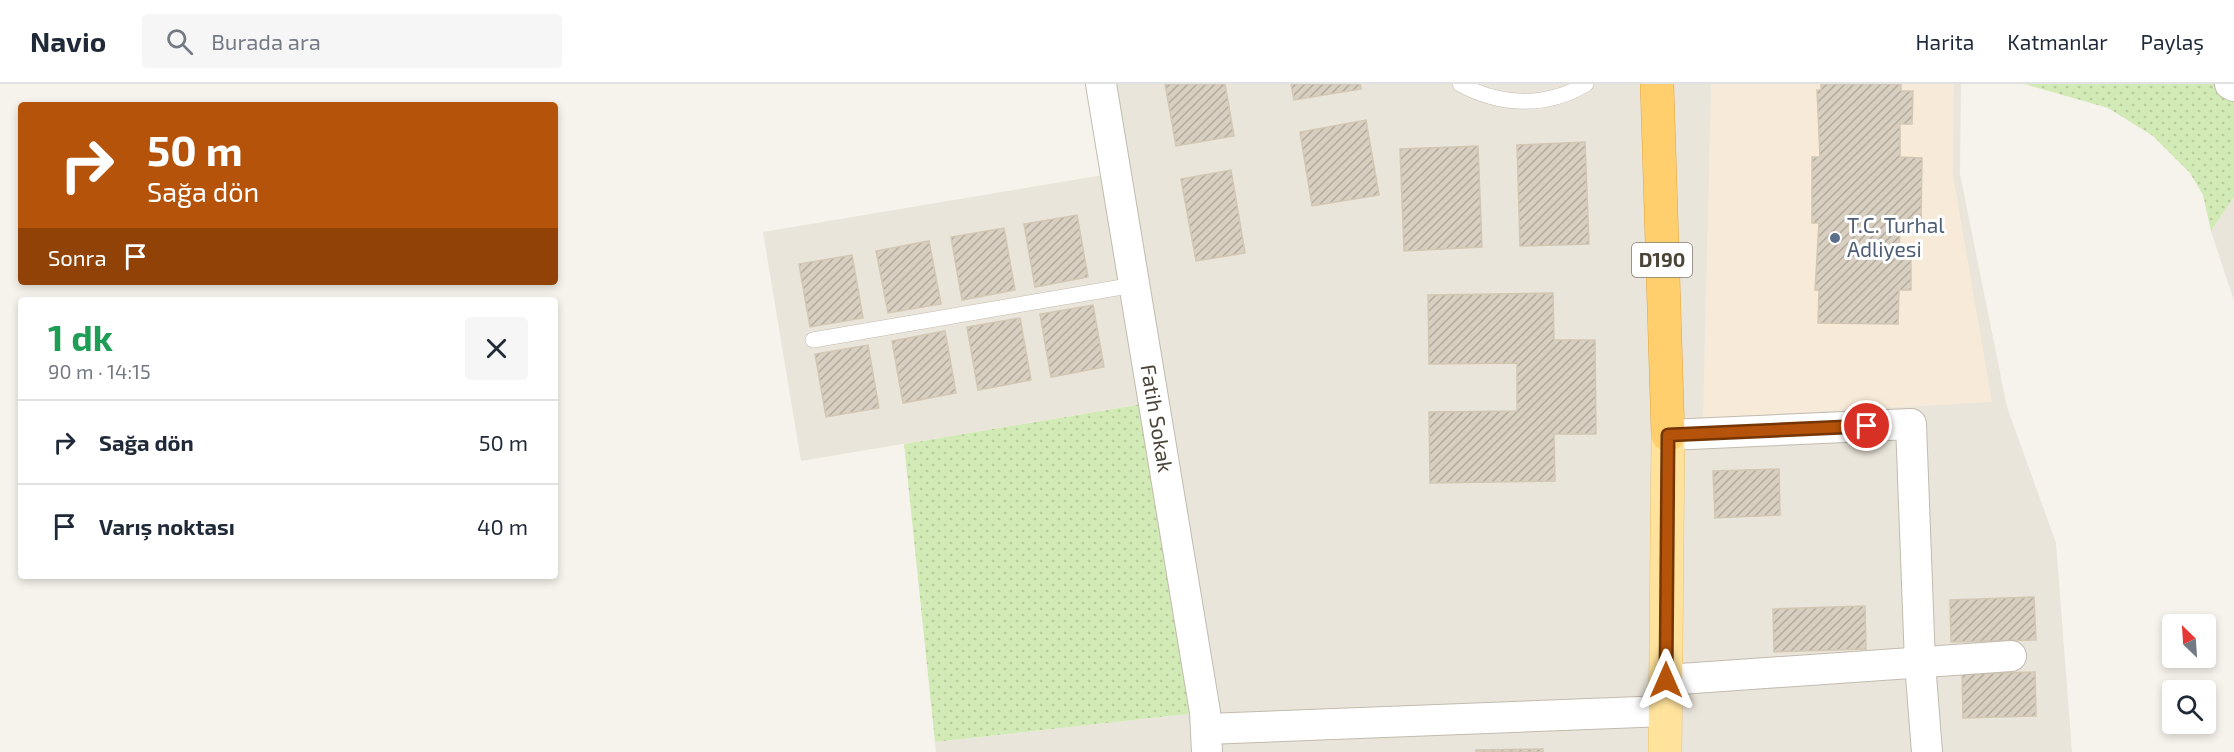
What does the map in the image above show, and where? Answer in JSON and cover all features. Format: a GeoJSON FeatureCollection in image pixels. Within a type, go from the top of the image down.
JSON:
{"type":"FeatureCollection","features":[{"type":"Feature","properties":{"kind":"highway","name":"D190"},"geometry":{"type":"LineString","coordinates":[[1657,84],[1668,435]]}},
{"type":"Feature","properties":{"kind":"highway","name":"D190"},"geometry":{"type":"LineString","coordinates":[[1668,435],[1679,84]]}},
{"type":"Feature","properties":{"kind":"main road","name":"D190"},"geometry":{"type":"LineString","coordinates":[[1665,752],[1668,435]]}},
{"type":"Feature","properties":{"kind":"street","name":"Fatih Sokak"},"geometry":{"type":"LineString","coordinates":[[1101,84],[1203,701],[1206,740]]}},
{"type":"Feature","properties":{"kind":"street"},"geometry":{"type":"LineString","coordinates":[[2230,84],[2234,86]]}},
{"type":"Feature","properties":{"kind":"street"},"geometry":{"type":"LineString","coordinates":[[1668,435],[1911,424],[1920,663],[1927,752]]}},
{"type":"Feature","properties":{"kind":"street"},"geometry":{"type":"LineString","coordinates":[[1206,740],[1666,695],[1920,663],[2011,656]]}},
{"type":"Feature","properties":{"kind":"lane"},"geometry":{"type":"LineString","coordinates":[[1460,84],[1480,95],[1510,101],[1548,100],[1586,84]]}},
{"type":"Feature","properties":{"kind":"lane"},"geometry":{"type":"LineString","coordinates":[[813,340],[1134,285]]}},
{"type":"Feature","properties":{"kind":"shaded area"},"geometry":{"type":"Polygon","coordinates":[[[1101,84],[1961,84],[1960,174],[2007,407],[2056,543],[2072,752],[936,752],[935,742],[1205,712],[1153,402],[801,461],[763,232],[1115,173],[1101,84]]]}},
{"type":"Feature","properties":{"kind":"shaded area","name":"T.C. Turhal Adliyesi"},"geometry":{"type":"Polygon","coordinates":[[[1711,84],[1954,84],[1953,175],[1992,402],[1703,418],[1711,84]]]}},
{"type":"Feature","properties":{"kind":"shaded area"},"geometry":{"type":"Polygon","coordinates":[[[2234,197],[2234,301],[2211,231],[2234,197]]]}},
{"type":"Feature","properties":{"kind":"green space"},"geometry":{"type":"Polygon","coordinates":[[[2024,84],[2234,84],[2234,197],[2211,231],[2203,195],[2190,173],[2153,136],[2108,108],[2024,84]]]}},
{"type":"Feature","properties":{"kind":"green space"},"geometry":{"type":"Polygon","coordinates":[[[1154,402],[1205,712],[935,742],[904,444],[1154,402]]]}},
{"type":"Feature","properties":{"kind":"building"},"geometry":{"type":"Polygon","coordinates":[[[1165,84],[1225,84],[1234,136],[1176,146],[1165,84]]]}},
{"type":"Feature","properties":{"kind":"building"},"geometry":{"type":"Polygon","coordinates":[[[1291,84],[1360,84],[1361,89],[1294,100],[1291,84]]]}},
{"type":"Feature","properties":{"kind":"building","name":"T.C. Turhal Adliyesi"},"geometry":{"type":"Polygon","coordinates":[[[1821,84],[1901,84],[1901,91],[1913,91],[1912,124],[1900,124],[1900,157],[1922,158],[1921,224],[1900,224],[1899,257],[1911,257],[1911,290],[1899,290],[1898,324],[1818,323],[1819,290],[1815,290],[1819,223],[1812,223],[1812,157],[1820,157],[1817,90],[1821,90],[1821,84]]]}},
{"type":"Feature","properties":{"kind":"building"},"geometry":{"type":"Polygon","coordinates":[[[1366,120],[1379,195],[1312,206],[1300,132],[1366,120]]]}},
{"type":"Feature","properties":{"kind":"building"},"geometry":{"type":"Polygon","coordinates":[[[1585,142],[1589,244],[1520,246],[1517,145],[1585,142]]]}},
{"type":"Feature","properties":{"kind":"building"},"geometry":{"type":"Polygon","coordinates":[[[1478,146],[1482,247],[1404,251],[1400,149],[1478,146]]]}},
{"type":"Feature","properties":{"kind":"building"},"geometry":{"type":"Polygon","coordinates":[[[1231,170],[1245,253],[1196,261],[1181,179],[1231,170]]]}},
{"type":"Feature","properties":{"kind":"building"},"geometry":{"type":"Polygon","coordinates":[[[1077,215],[1088,277],[1035,287],[1024,224],[1077,215]]]}},
{"type":"Feature","properties":{"kind":"building"},"geometry":{"type":"Polygon","coordinates":[[[1004,228],[1015,290],[962,300],[951,237],[1004,228]]]}},
{"type":"Feature","properties":{"kind":"building"},"geometry":{"type":"Polygon","coordinates":[[[929,241],[941,304],[888,313],[876,251],[929,241]]]}},
{"type":"Feature","properties":{"kind":"building"},"geometry":{"type":"Polygon","coordinates":[[[852,255],[863,318],[810,327],[799,264],[852,255]]]}},
{"type":"Feature","properties":{"kind":"building"},"geometry":{"type":"Polygon","coordinates":[[[1553,293],[1554,340],[1595,340],[1596,434],[1554,434],[1555,481],[1430,483],[1429,412],[1517,411],[1517,363],[1429,364],[1428,295],[1553,293]]]}},
{"type":"Feature","properties":{"kind":"building"},"geometry":{"type":"Polygon","coordinates":[[[1093,305],[1104,367],[1051,377],[1040,314],[1093,305]]]}},
{"type":"Feature","properties":{"kind":"building"},"geometry":{"type":"Polygon","coordinates":[[[1020,318],[1031,380],[978,390],[967,327],[1020,318]]]}},
{"type":"Feature","properties":{"kind":"building"},"geometry":{"type":"Polygon","coordinates":[[[945,331],[956,393],[903,403],[892,341],[945,331]]]}},
{"type":"Feature","properties":{"kind":"building"},"geometry":{"type":"Polygon","coordinates":[[[868,345],[879,408],[826,417],[815,354],[868,345]]]}},
{"type":"Feature","properties":{"kind":"building"},"geometry":{"type":"Polygon","coordinates":[[[1779,469],[1780,515],[1715,518],[1713,471],[1779,469]]]}},
{"type":"Feature","properties":{"kind":"building"},"geometry":{"type":"Polygon","coordinates":[[[2034,597],[2036,640],[1951,642],[1950,600],[2034,597]]]}},
{"type":"Feature","properties":{"kind":"building"},"geometry":{"type":"Polygon","coordinates":[[[1865,606],[1866,649],[1774,652],[1773,609],[1865,606]]]}},
{"type":"Feature","properties":{"kind":"building"},"geometry":{"type":"Polygon","coordinates":[[[2035,672],[2036,716],[1963,718],[1962,674],[2035,672]]]}},
{"type":"Feature","properties":{"kind":"building"},"geometry":{"type":"Polygon","coordinates":[[[1543,749],[1543,752],[1476,752],[1476,750],[1543,749]]]}},
{"type":"Feature","properties":{"kind":"place","name":"T.C. Turhal Adliyesi"},"geometry":{"type":"Point","coordinates":[1835,238]}},
{"type":"Feature","properties":{"kind":"route"},"geometry":{"type":"LineString","coordinates":[[1666,680],[1668,435],[1867,426]]}}]}
